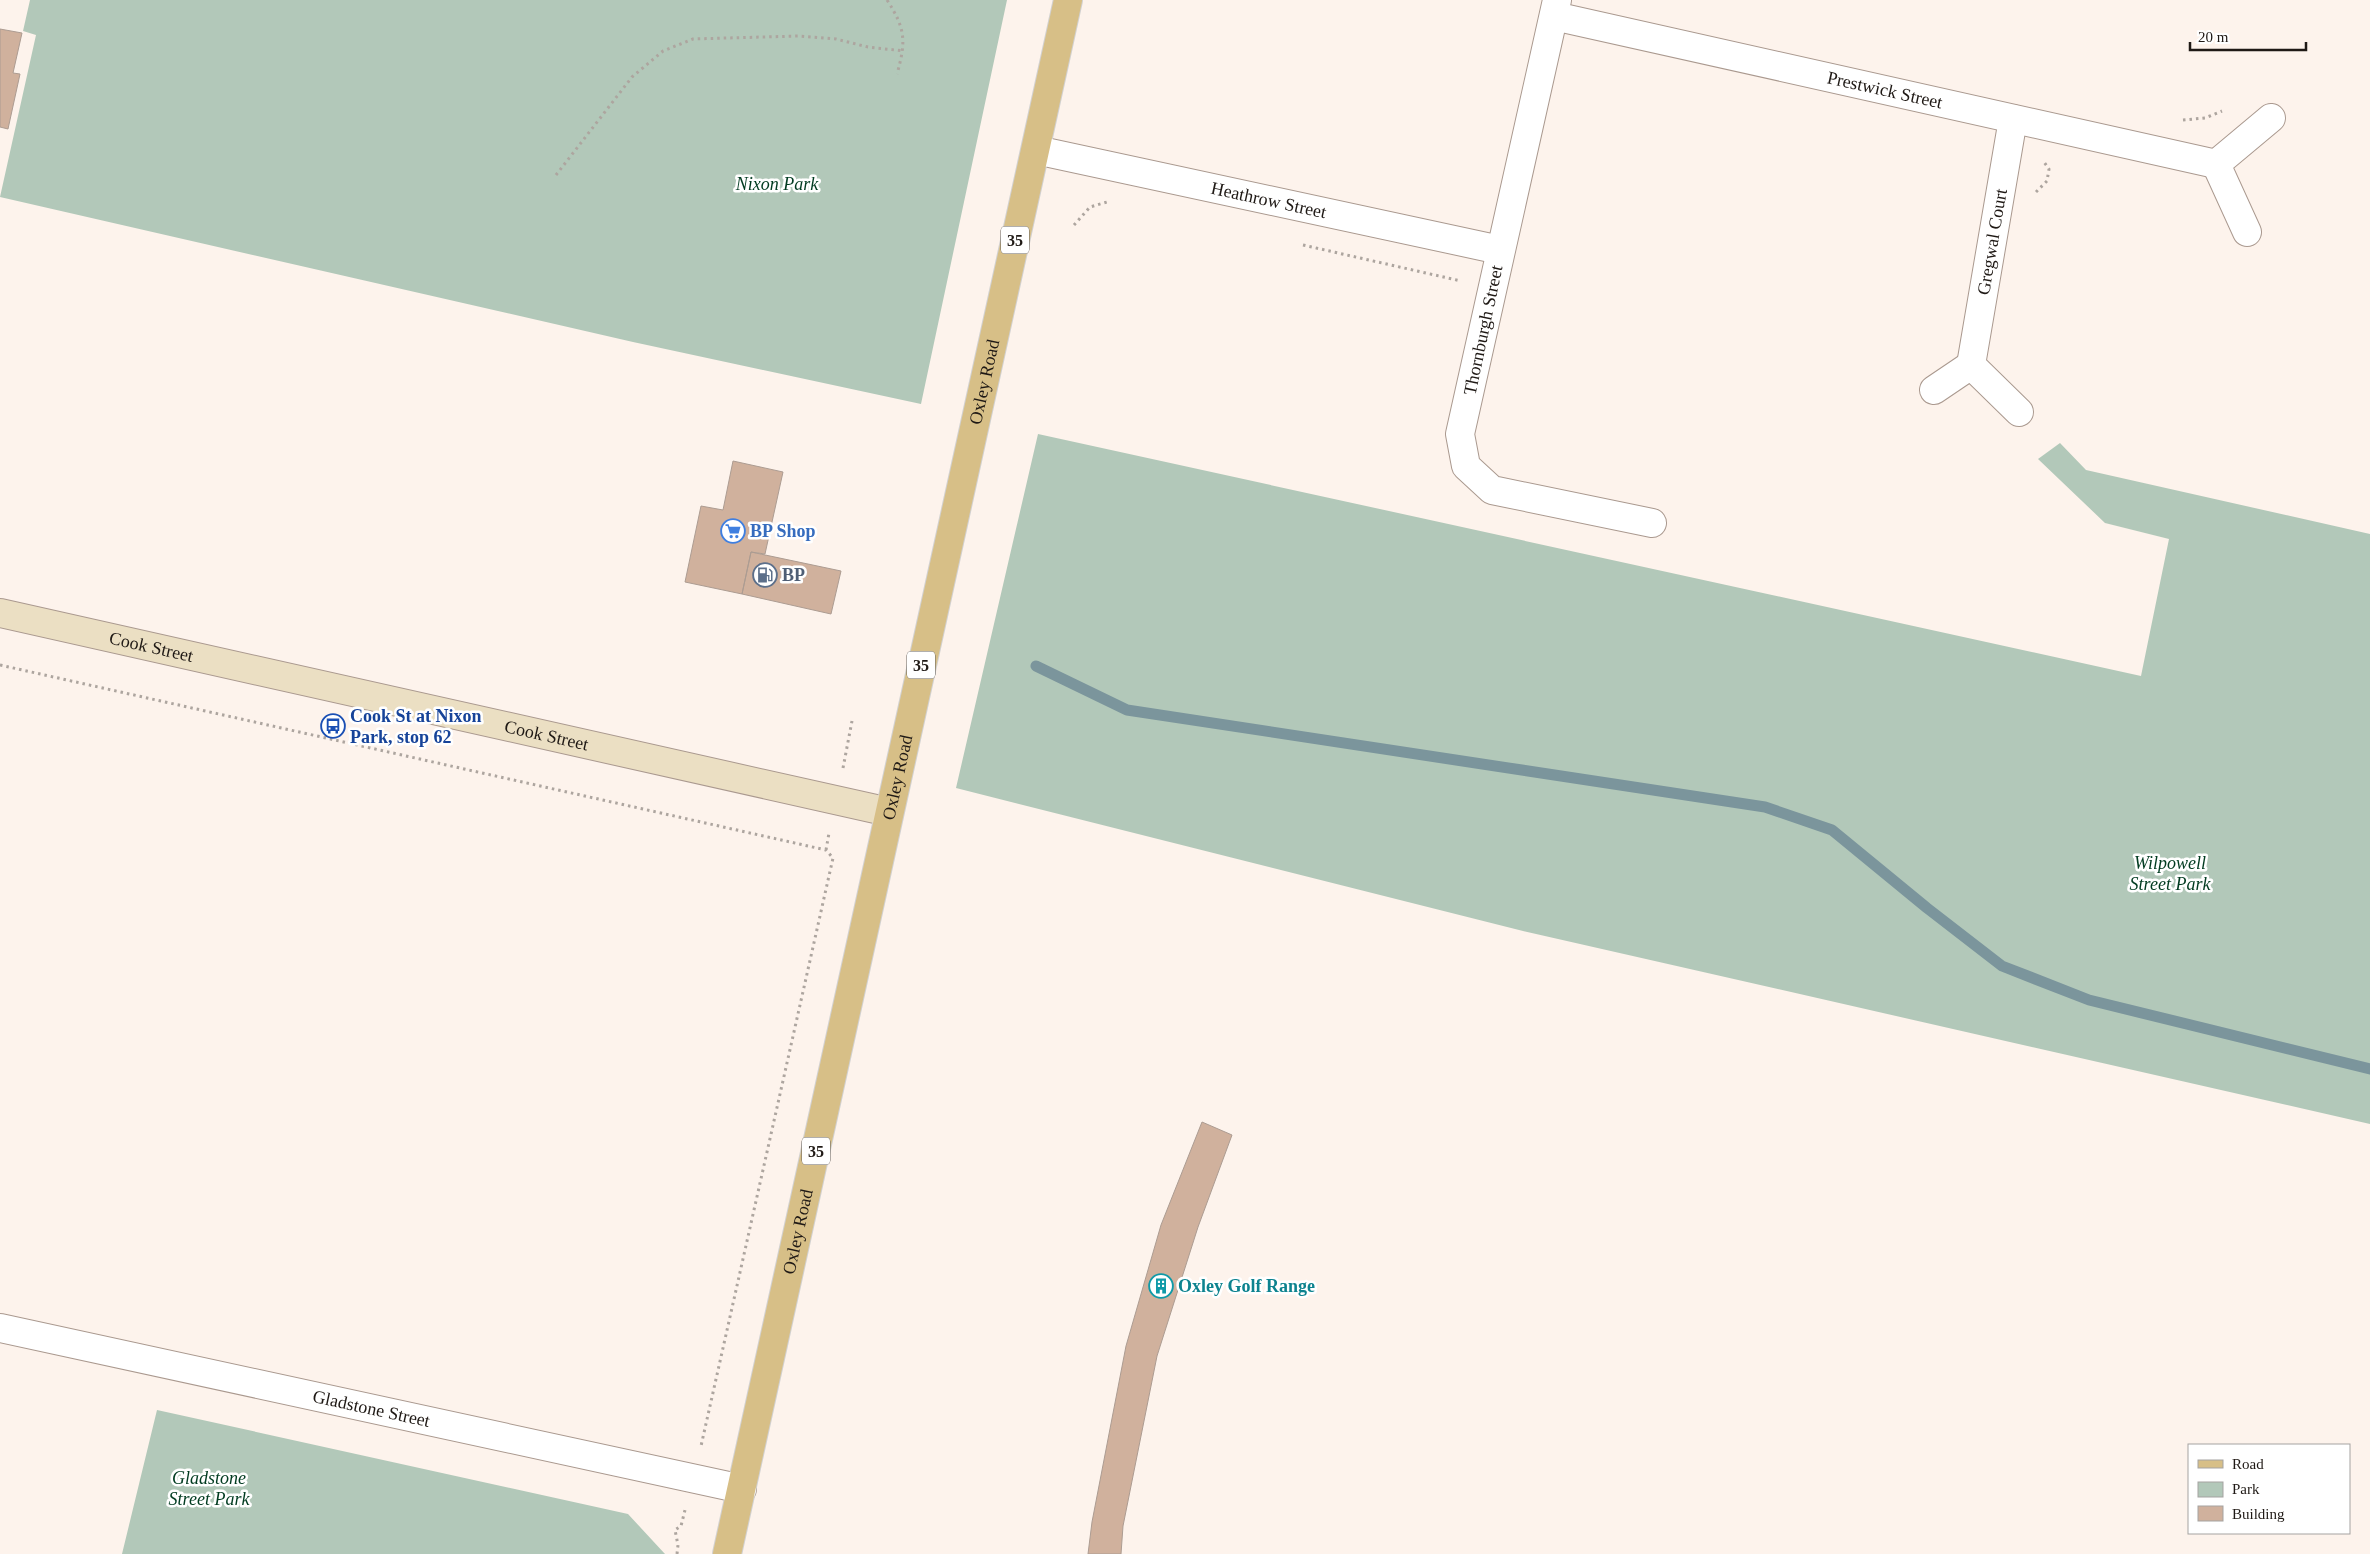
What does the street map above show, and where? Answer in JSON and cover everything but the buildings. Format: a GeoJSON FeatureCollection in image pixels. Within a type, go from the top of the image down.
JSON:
{"type":"FeatureCollection","features":[{"type":"Feature","properties":{"kind":"main road","name":"Oxley Road"},"geometry":{"type":"LineString","coordinates":[[728,1554],[1068,0]]}},
{"type":"Feature","properties":{"kind":"street","name":"Prestwick Street"},"geometry":{"type":"LineString","coordinates":[[1556,8],[2013,119],[2216,164]]}},
{"type":"Feature","properties":{"kind":"street","name":"Thornburgh Street"},"geometry":{"type":"LineString","coordinates":[[1556,8],[1460,434],[1466,466],[1492,490],[1652,523]]}},
{"type":"Feature","properties":{"kind":"street"},"geometry":{"type":"LineString","coordinates":[[2247,232],[2216,164],[2271,118]]}},
{"type":"Feature","properties":{"kind":"street","name":"Gregwal Court"},"geometry":{"type":"LineString","coordinates":[[1971,365],[2013,119]]}},
{"type":"Feature","properties":{"kind":"street","name":"Heathrow Street"},"geometry":{"type":"LineString","coordinates":[[1036,150],[1500,250]]}},
{"type":"Feature","properties":{"kind":"street"},"geometry":{"type":"LineString","coordinates":[[1934,390],[1971,365],[2019,412]]}},
{"type":"Feature","properties":{"kind":"street","name":"Cook Street"},"geometry":{"type":"LineString","coordinates":[[0,613],[889,812]]}},
{"type":"Feature","properties":{"kind":"street","name":"Gladstone Street"},"geometry":{"type":"LineString","coordinates":[[0,1328],[742,1489]]}},
{"type":"Feature","properties":{"kind":"path"},"geometry":{"type":"LineString","coordinates":[[887,0],[904,33],[904,51],[897,74]]}},
{"type":"Feature","properties":{"kind":"path"},"geometry":{"type":"LineString","coordinates":[[556,175],[632,77],[663,51],[692,39],[798,36],[836,39],[868,47],[904,51]]}},
{"type":"Feature","properties":{"kind":"path"},"geometry":{"type":"LineString","coordinates":[[1074,225],[1090,207],[1107,202],[1115,203]]}},
{"type":"Feature","properties":{"kind":"path"},"geometry":{"type":"LineString","coordinates":[[1298,244],[1456,279]]}},
{"type":"Feature","properties":{"kind":"path"},"geometry":{"type":"LineString","coordinates":[[0,665],[826,850],[833,858],[693,1478],[681,1526],[675,1530],[678,1545],[677,1554]]}},
{"type":"Feature","properties":{"kind":"green space","name":"Nixon Park"},"geometry":{"type":"Polygon","coordinates":[[[30,0],[1007,0],[921,404],[633,342],[0,197],[36,35],[23,31],[30,0]]]}},
{"type":"Feature","properties":{"kind":"green space","name":"Wilpowell Street Park"},"geometry":{"type":"Polygon","coordinates":[[[1038,434],[2141,676],[2169,539],[2105,523],[2038,459],[2060,443],[2086,470],[2370,534],[2370,1124],[1523,931],[956,788],[1038,434]]]}},
{"type":"Feature","properties":{"kind":"green space","name":"Gladstone Street Park"},"geometry":{"type":"Polygon","coordinates":[[[157,1410],[628,1514],[665,1554],[122,1554],[157,1410]]]}},
{"type":"Feature","properties":{"kind":"waterway"},"geometry":{"type":"LineString","coordinates":[[1036,666],[1127,710],[1765,807],[1832,830],[1927,908],[2002,966],[2089,1000],[2370,1069]]}},
{"type":"Feature","properties":{"kind":"place","name":"BP Shop"},"geometry":{"type":"Point","coordinates":[733,531]}},
{"type":"Feature","properties":{"kind":"place","name":"BP"},"geometry":{"type":"Point","coordinates":[765,575]}},
{"type":"Feature","properties":{"kind":"place","name":"Cook St at Nixon Park, stop 62"},"geometry":{"type":"Point","coordinates":[333,726]}},
{"type":"Feature","properties":{"kind":"place","name":"Oxley Golf Range"},"geometry":{"type":"Point","coordinates":[1161,1286]}}]}
